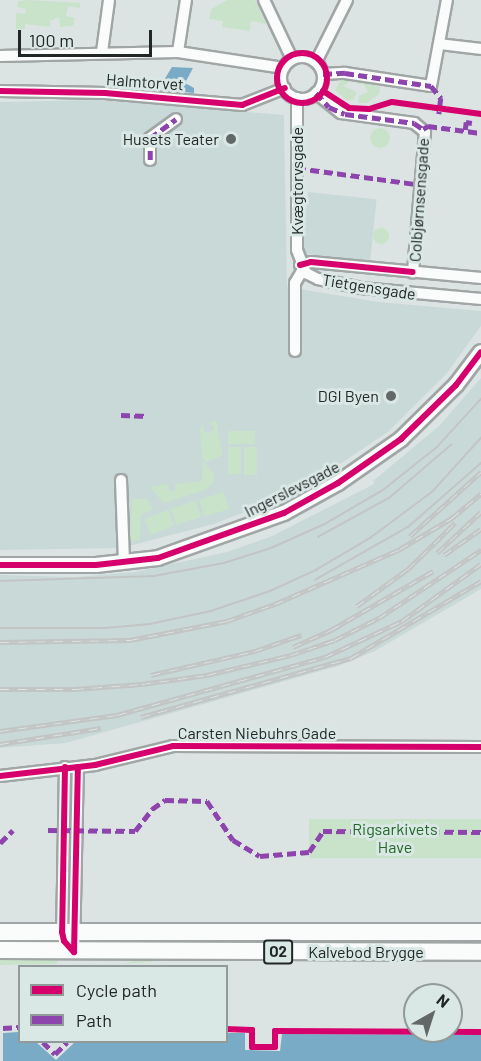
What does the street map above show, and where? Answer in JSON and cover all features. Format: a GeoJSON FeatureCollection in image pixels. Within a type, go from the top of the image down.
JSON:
{"type":"FeatureCollection","features":[{"type":"Feature","properties":{"kind":"main road","name":"Kalvebod Brygge"},"geometry":{"type":"LineString","coordinates":[[0,930],[69,939],[481,952]]}},
{"type":"Feature","properties":{"kind":"main road","name":"Kalvebod Brygge"},"geometry":{"type":"LineString","coordinates":[[0,948],[69,939],[481,933]]}},
{"type":"Feature","properties":{"kind":"street"},"geometry":{"type":"LineString","coordinates":[[102,52],[109,0]]}},
{"type":"Feature","properties":{"kind":"street"},"geometry":{"type":"LineString","coordinates":[[178,52],[186,0]]}},
{"type":"Feature","properties":{"kind":"street"},"geometry":{"type":"LineString","coordinates":[[264,0],[292,59]]}},
{"type":"Feature","properties":{"kind":"street"},"geometry":{"type":"LineString","coordinates":[[316,62],[348,0]]}},
{"type":"Feature","properties":{"kind":"street"},"geometry":{"type":"LineString","coordinates":[[323,74],[345,74],[431,86],[447,0]]}},
{"type":"Feature","properties":{"kind":"street"},"geometry":{"type":"LineString","coordinates":[[439,44],[481,49]]}},
{"type":"Feature","properties":{"kind":"street","name":"Halmtorvet"},"geometry":{"type":"LineString","coordinates":[[0,56],[178,52],[284,68]]}},
{"type":"Feature","properties":{"kind":"street"},"geometry":{"type":"LineString","coordinates":[[304,57],[316,62],[323,74],[316,93],[297,98],[285,88],[284,68],[292,59],[304,57]]}},
{"type":"Feature","properties":{"kind":"street","name":"Halmtorvet"},"geometry":{"type":"LineString","coordinates":[[0,91],[116,93],[242,105],[285,88]]}},
{"type":"Feature","properties":{"kind":"street","name":"Colbjørnsensgade"},"geometry":{"type":"LineString","coordinates":[[316,93],[341,113],[414,123],[423,129],[427,139],[413,272]]}},
{"type":"Feature","properties":{"kind":"street","name":"Kvægtorvsgade"},"geometry":{"type":"LineString","coordinates":[[295,351],[295,283],[302,267],[297,250],[297,98]]}},
{"type":"Feature","properties":{"kind":"street"},"geometry":{"type":"LineString","coordinates":[[150,160],[150,138],[176,119]]}},
{"type":"Feature","properties":{"kind":"street","name":"Tietgensgade"},"geometry":{"type":"LineString","coordinates":[[302,267],[327,264],[481,278]]}},
{"type":"Feature","properties":{"kind":"street","name":"Tietgensgade"},"geometry":{"type":"LineString","coordinates":[[302,267],[313,278],[351,286],[481,299]]}},
{"type":"Feature","properties":{"kind":"street","name":"Ingerslevsgade"},"geometry":{"type":"LineString","coordinates":[[0,565],[124,563],[169,556],[284,513],[329,489],[417,425],[481,352]]}},
{"type":"Feature","properties":{"kind":"street"},"geometry":{"type":"LineString","coordinates":[[121,480],[124,563]]}},
{"type":"Feature","properties":{"kind":"street","name":"Carsten Niebuhrs Gade"},"geometry":{"type":"LineString","coordinates":[[0,776],[78,767],[173,746],[207,744],[481,747]]}},
{"type":"Feature","properties":{"kind":"street"},"geometry":{"type":"LineString","coordinates":[[65,767],[69,939]]}},
{"type":"Feature","properties":{"kind":"street"},"geometry":{"type":"LineString","coordinates":[[69,939],[78,767]]}},
{"type":"Feature","properties":{"kind":"shaded area"},"geometry":{"type":"Polygon","coordinates":[[[100,100],[284,115],[287,287],[379,302],[481,311],[481,326],[447,373],[389,431],[324,475],[271,502],[214,524],[121,548],[0,550],[0,102],[100,100]]]}},
{"type":"Feature","properties":{"kind":"shaded area"},"geometry":{"type":"Polygon","coordinates":[[[308,192],[377,199],[370,261],[302,254],[308,192]]]}},
{"type":"Feature","properties":{"kind":"shaded area"},"geometry":{"type":"Polygon","coordinates":[[[481,378],[481,589],[375,651],[338,666],[66,743],[0,748],[0,575],[75,577],[135,572],[227,552],[272,536],[374,484],[373,481],[439,426],[481,378]]]}},
{"type":"Feature","properties":{"kind":"green space"},"geometry":{"type":"Polygon","coordinates":[[[228,0],[255,0],[266,24],[251,21],[250,31],[222,27],[223,21],[209,19],[211,9],[228,0]]]}},
{"type":"Feature","properties":{"kind":"green space"},"geometry":{"type":"Polygon","coordinates":[[[18,1],[80,3],[80,8],[68,6],[66,16],[75,18],[73,26],[60,27],[59,18],[56,18],[50,21],[50,27],[25,24],[25,29],[16,29],[16,13],[25,14],[26,9],[17,7],[18,1]]]}},
{"type":"Feature","properties":{"kind":"green space"},"geometry":{"type":"Polygon","coordinates":[[[341,80],[353,80],[343,86],[357,92],[353,100],[346,100],[335,90],[341,80]]]}},
{"type":"Feature","properties":{"kind":"green space"},"geometry":{"type":"Polygon","coordinates":[[[358,80],[380,87],[379,94],[367,103],[358,103],[359,96],[368,92],[364,84],[357,84],[358,80]]]}},
{"type":"Feature","properties":{"kind":"green space"},"geometry":{"type":"Polygon","coordinates":[[[376,128],[384,128],[390,134],[390,142],[384,148],[376,148],[370,142],[370,134],[376,128]]]}},
{"type":"Feature","properties":{"kind":"green space"},"geometry":{"type":"Polygon","coordinates":[[[378,228],[384,228],[389,236],[387,242],[378,244],[373,239],[373,233],[378,228]]]}},
{"type":"Feature","properties":{"kind":"green space"},"geometry":{"type":"Polygon","coordinates":[[[216,421],[223,455],[206,462],[202,458],[200,428],[203,426],[204,432],[211,433],[214,428],[209,422],[216,421]]]}},
{"type":"Feature","properties":{"kind":"green space"},"geometry":{"type":"Polygon","coordinates":[[[228,431],[255,431],[255,444],[228,444],[228,431]]]}},
{"type":"Feature","properties":{"kind":"green space"},"geometry":{"type":"Polygon","coordinates":[[[228,447],[241,447],[241,474],[228,474],[228,447]]]}},
{"type":"Feature","properties":{"kind":"green space"},"geometry":{"type":"Polygon","coordinates":[[[244,447],[257,447],[257,475],[244,475],[244,447]]]}},
{"type":"Feature","properties":{"kind":"green space"},"geometry":{"type":"Polygon","coordinates":[[[202,460],[214,474],[213,483],[205,490],[164,503],[149,487],[168,484],[169,491],[175,491],[175,484],[202,481],[202,460]]]}},
{"type":"Feature","properties":{"kind":"green space"},"geometry":{"type":"Polygon","coordinates":[[[224,492],[229,509],[204,516],[199,499],[224,492]]]}},
{"type":"Feature","properties":{"kind":"green space"},"geometry":{"type":"Polygon","coordinates":[[[132,499],[147,499],[153,510],[141,514],[140,540],[130,541],[132,499]]]}},
{"type":"Feature","properties":{"kind":"green space"},"geometry":{"type":"Polygon","coordinates":[[[196,501],[201,517],[176,525],[171,509],[196,501]]]}},
{"type":"Feature","properties":{"kind":"green space"},"geometry":{"type":"Polygon","coordinates":[[[168,510],[174,526],[151,535],[145,519],[168,510]]]}},
{"type":"Feature","properties":{"kind":"green space","name":"Rigsarkivets Have"},"geometry":{"type":"Polygon","coordinates":[[[309,819],[481,819],[481,858],[309,858],[309,819]]]}},
{"type":"Feature","properties":{"kind":"green space"},"geometry":{"type":"Polygon","coordinates":[[[187,940],[481,940],[481,945],[167,943],[187,940]]]}},
{"type":"Feature","properties":{"kind":"green space"},"geometry":{"type":"Polygon","coordinates":[[[142,959],[481,960],[170,960],[124,964],[142,959]]]}},
{"type":"Feature","properties":{"kind":"green space"},"geometry":{"type":"Polygon","coordinates":[[[0,960],[57,960],[57,964],[0,965],[0,960]]]}},
{"type":"Feature","properties":{"kind":"water"},"geometry":{"type":"Polygon","coordinates":[[[172,67],[193,68],[185,83],[194,88],[194,93],[184,92],[181,86],[161,85],[172,67]]]}},
{"type":"Feature","properties":{"kind":"water"},"geometry":{"type":"Polygon","coordinates":[[[18,1032],[18,1043],[37,1043],[56,1060],[74,1043],[228,1043],[228,1033],[245,1033],[245,1050],[280,1051],[282,1034],[403,1035],[403,1043],[463,1043],[463,1035],[481,1035],[481,1061],[3,1061],[3,1033],[18,1032]]]}},
{"type":"Feature","properties":{"kind":"tram line"},"geometry":{"type":"LineString","coordinates":[[0,581],[154,576],[224,563],[271,548],[325,524],[383,490],[437,447],[481,399]]}},
{"type":"Feature","properties":{"kind":"tram line"},"geometry":{"type":"LineString","coordinates":[[0,628],[105,628],[150,624],[211,611],[270,591],[316,570],[370,538],[432,492],[481,438]]}},
{"type":"Feature","properties":{"kind":"tram line"},"geometry":{"type":"LineString","coordinates":[[318,537],[389,498],[451,445]]}},
{"type":"Feature","properties":{"kind":"tram line"},"geometry":{"type":"LineString","coordinates":[[315,580],[408,527],[481,463]]}},
{"type":"Feature","properties":{"kind":"railway"},"geometry":{"type":"LineString","coordinates":[[410,536],[481,472]]}},
{"type":"Feature","properties":{"kind":"railway"},"geometry":{"type":"LineString","coordinates":[[0,642],[130,640],[227,621],[275,604],[400,549],[452,518],[481,494]]}},
{"type":"Feature","properties":{"kind":"railway"},"geometry":{"type":"LineString","coordinates":[[437,553],[481,512]]}},
{"type":"Feature","properties":{"kind":"railway"},"geometry":{"type":"LineString","coordinates":[[357,606],[408,569],[455,523]]}},
{"type":"Feature","properties":{"kind":"railway"},"geometry":{"type":"LineString","coordinates":[[444,555],[481,529]]}},
{"type":"Feature","properties":{"kind":"railway"},"geometry":{"type":"LineString","coordinates":[[0,689],[75,689],[142,684],[207,675],[291,655],[335,640],[379,618],[481,550]]}},
{"type":"Feature","properties":{"kind":"railway"},"geometry":{"type":"LineString","coordinates":[[0,731],[117,715],[325,657],[402,621],[481,564]]}},
{"type":"Feature","properties":{"kind":"railway"},"geometry":{"type":"LineString","coordinates":[[293,647],[331,630],[433,571]]}},
{"type":"Feature","properties":{"kind":"railway"},"geometry":{"type":"LineString","coordinates":[[141,717],[351,658],[481,581]]}},
{"type":"Feature","properties":{"kind":"railway"},"geometry":{"type":"LineString","coordinates":[[151,675],[255,651],[301,635]]}},
{"type":"Feature","properties":{"kind":"railway"},"geometry":{"type":"LineString","coordinates":[[0,744],[101,728]]}},
{"type":"Feature","properties":{"kind":"marked path"},"geometry":{"type":"LineString","coordinates":[[323,74],[345,73],[431,86],[441,98],[439,114]]}},
{"type":"Feature","properties":{"kind":"marked path"},"geometry":{"type":"LineString","coordinates":[[316,93],[329,107],[345,114],[414,123],[423,129],[428,126],[481,133]]}},
{"type":"Feature","properties":{"kind":"marked path"},"geometry":{"type":"LineString","coordinates":[[150,160],[150,138],[176,119]]}},
{"type":"Feature","properties":{"kind":"marked path"},"geometry":{"type":"LineString","coordinates":[[465,130],[466,122],[472,123]]}},
{"type":"Feature","properties":{"kind":"marked path"},"geometry":{"type":"LineString","coordinates":[[297,168],[422,185]]}},
{"type":"Feature","properties":{"kind":"marked path"},"geometry":{"type":"LineString","coordinates":[[121,415],[148,416]]}},
{"type":"Feature","properties":{"kind":"marked path"},"geometry":{"type":"LineString","coordinates":[[48,830],[135,831],[152,809],[165,800],[207,801],[233,840],[260,856],[309,852],[323,831],[481,832]]}},
{"type":"Feature","properties":{"kind":"marked path"},"geometry":{"type":"LineString","coordinates":[[0,843],[13,830]]}},
{"type":"Feature","properties":{"kind":"marked path"},"geometry":{"type":"LineString","coordinates":[[3,1028],[18,1027]]}},
{"type":"Feature","properties":{"kind":"marked path"},"geometry":{"type":"LineString","coordinates":[[44,1043],[55,1054],[66,1043]]}},
{"type":"Feature","properties":{"kind":"cycle path"},"geometry":{"type":"LineString","coordinates":[[297,53],[307,53],[320,60],[327,73],[327,78],[327,83],[320,96],[307,103],[297,103],[288,99],[281,92],[277,83],[277,73],[281,64],[288,57],[297,53]]}},
{"type":"Feature","properties":{"kind":"cycle path"},"geometry":{"type":"LineString","coordinates":[[0,91],[105,93],[242,105],[285,88]]}},
{"type":"Feature","properties":{"kind":"cycle path"},"geometry":{"type":"LineString","coordinates":[[323,91],[349,108],[369,109],[392,102],[481,114]]}},
{"type":"Feature","properties":{"kind":"cycle path"},"geometry":{"type":"LineString","coordinates":[[300,265],[311,262],[413,272]]}},
{"type":"Feature","properties":{"kind":"cycle path"},"geometry":{"type":"LineString","coordinates":[[0,565],[96,565],[158,558],[284,513],[338,483],[401,439],[456,385],[481,352]]}},
{"type":"Feature","properties":{"kind":"cycle path"},"geometry":{"type":"LineString","coordinates":[[0,776],[95,765],[173,746],[481,747]]}},
{"type":"Feature","properties":{"kind":"cycle path"},"geometry":{"type":"LineString","coordinates":[[65,767],[62,932],[64,941],[74,952]]}},
{"type":"Feature","properties":{"kind":"cycle path"},"geometry":{"type":"LineString","coordinates":[[74,952],[78,767]]}},
{"type":"Feature","properties":{"kind":"cycle path"},"geometry":{"type":"LineString","coordinates":[[228,1029],[252,1030],[252,1047],[275,1047],[275,1031],[481,1032]]}},
{"type":"Feature","properties":{"kind":"place","name":"Husets Teater"},"geometry":{"type":"Point","coordinates":[231,139]}},
{"type":"Feature","properties":{"kind":"place","name":"DGI Byen"},"geometry":{"type":"Point","coordinates":[391,396]}}]}
